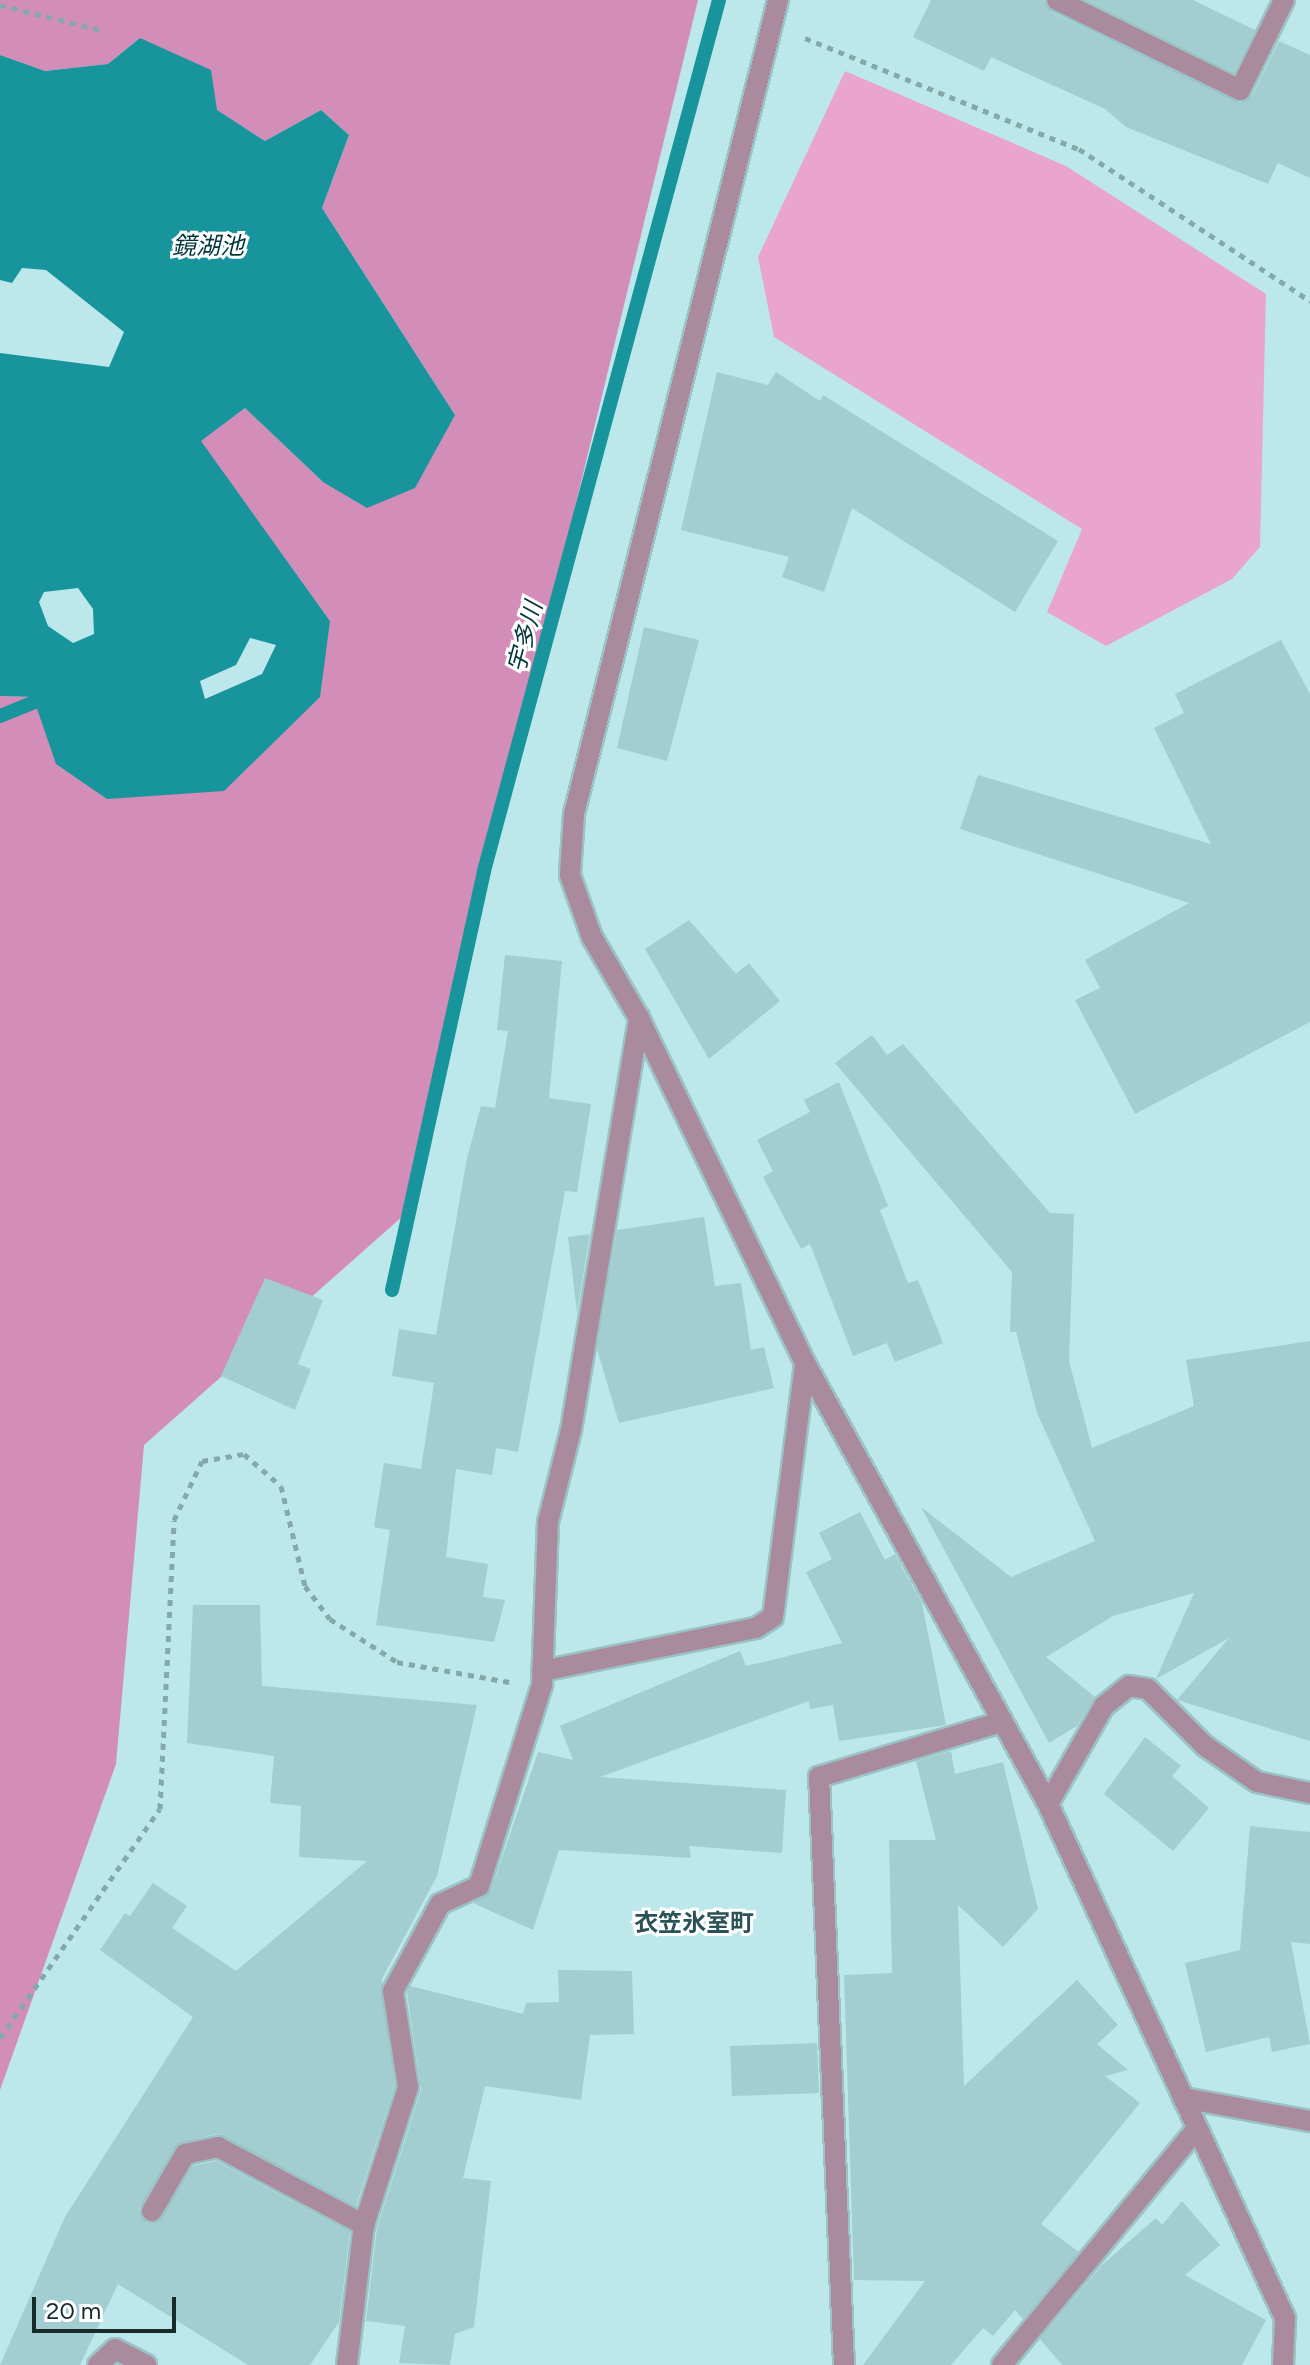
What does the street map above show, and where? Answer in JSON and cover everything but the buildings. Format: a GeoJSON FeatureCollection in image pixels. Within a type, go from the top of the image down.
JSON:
{"type":"FeatureCollection","features":[{"type":"Feature","properties":{"kind":"street"},"geometry":{"type":"LineString","coordinates":[[778,0],[774,27],[574,814],[570,875],[592,937],[639,1018],[805,1363],[1048,1804],[1285,2318],[1283,2365]]}},
{"type":"Feature","properties":{"kind":"street"},"geometry":{"type":"LineString","coordinates":[[1057,0],[1240,90],[1284,0]]}},
{"type":"Feature","properties":{"kind":"street"},"geometry":{"type":"LineString","coordinates":[[347,2365],[364,2225],[408,2087],[393,1991],[440,1904],[479,1886],[542,1678],[548,1522],[571,1430],[639,1018]]}},
{"type":"Feature","properties":{"kind":"street"},"geometry":{"type":"LineString","coordinates":[[542,1678],[756,1628],[773,1617],[805,1363]]}},
{"type":"Feature","properties":{"kind":"street"},"geometry":{"type":"LineString","coordinates":[[1048,1804],[1104,1706],[1129,1686],[1148,1689],[1205,1746],[1257,1782],[1310,1793]]}},
{"type":"Feature","properties":{"kind":"street"},"geometry":{"type":"LineString","coordinates":[[844,2365],[819,1777],[1001,1722]]}},
{"type":"Feature","properties":{"kind":"street"},"geometry":{"type":"LineString","coordinates":[[1183,2098],[1310,2121]]}},
{"type":"Feature","properties":{"kind":"street"},"geometry":{"type":"LineString","coordinates":[[1002,2365],[1196,2130]]}},
{"type":"Feature","properties":{"kind":"street"},"geometry":{"type":"LineString","coordinates":[[152,2211],[185,2154],[218,2147],[364,2225]]}},
{"type":"Feature","properties":{"kind":"street"},"geometry":{"type":"LineString","coordinates":[[98,2365],[115,2349],[146,2365]]}},
{"type":"Feature","properties":{"kind":"path"},"geometry":{"type":"LineString","coordinates":[[0,5],[104,31]]}},
{"type":"Feature","properties":{"kind":"path"},"geometry":{"type":"LineString","coordinates":[[774,27],[1079,149],[1310,301]]}},
{"type":"Feature","properties":{"kind":"path"},"geometry":{"type":"LineString","coordinates":[[0,2038],[160,1809],[174,1520],[202,1461],[244,1454],[281,1486],[305,1586],[330,1619],[397,1662],[542,1678]]}},
{"type":"Feature","properties":{"kind":"shaded area"},"geometry":{"type":"Polygon","coordinates":[[[0,0],[698,0],[403,1216],[144,1445],[116,1764],[0,2090],[0,696],[33,697],[107,799],[330,621],[200,441],[245,408],[323,482],[455,415],[322,208],[349,135],[321,110],[265,141],[216,110],[140,38],[108,64],[45,71],[0,55],[0,0]]]}},
{"type":"Feature","properties":{"kind":"shaded area"},"geometry":{"type":"Polygon","coordinates":[[[845,71],[1066,166],[1266,294],[1260,547],[1232,579],[1106,646],[1047,612],[1082,529],[774,337],[758,257],[845,71]]]}},
{"type":"Feature","properties":{"kind":"water","name":"鏡湖池"},"geometry":{"type":"Polygon","coordinates":[[[140,38],[211,70],[217,110],[265,141],[321,110],[349,135],[322,208],[455,415],[415,488],[367,508],[323,482],[245,408],[201,441],[330,621],[320,697],[224,791],[107,799],[56,764],[33,697],[0,696],[0,353],[109,367],[124,332],[46,270],[22,268],[12,283],[0,280],[0,55],[45,71],[108,64],[140,38]],[[78,588],[44,592],[39,602],[48,626],[73,643],[94,634],[93,609],[78,588]],[[250,638],[236,665],[200,681],[205,699],[262,674],[276,645],[250,638]]]}},
{"type":"Feature","properties":{"kind":"waterway","name":"宇多川"},"geometry":{"type":"LineString","coordinates":[[392,1290],[484,871],[719,0]]}},
{"type":"Feature","properties":{"kind":"waterway"},"geometry":{"type":"LineString","coordinates":[[0,716],[35,702]]}},
{"type":"Feature","properties":{"kind":"district","name":"衣笠氷室町"},"geometry":{"type":"Point","coordinates":[694,1923]}}]}
